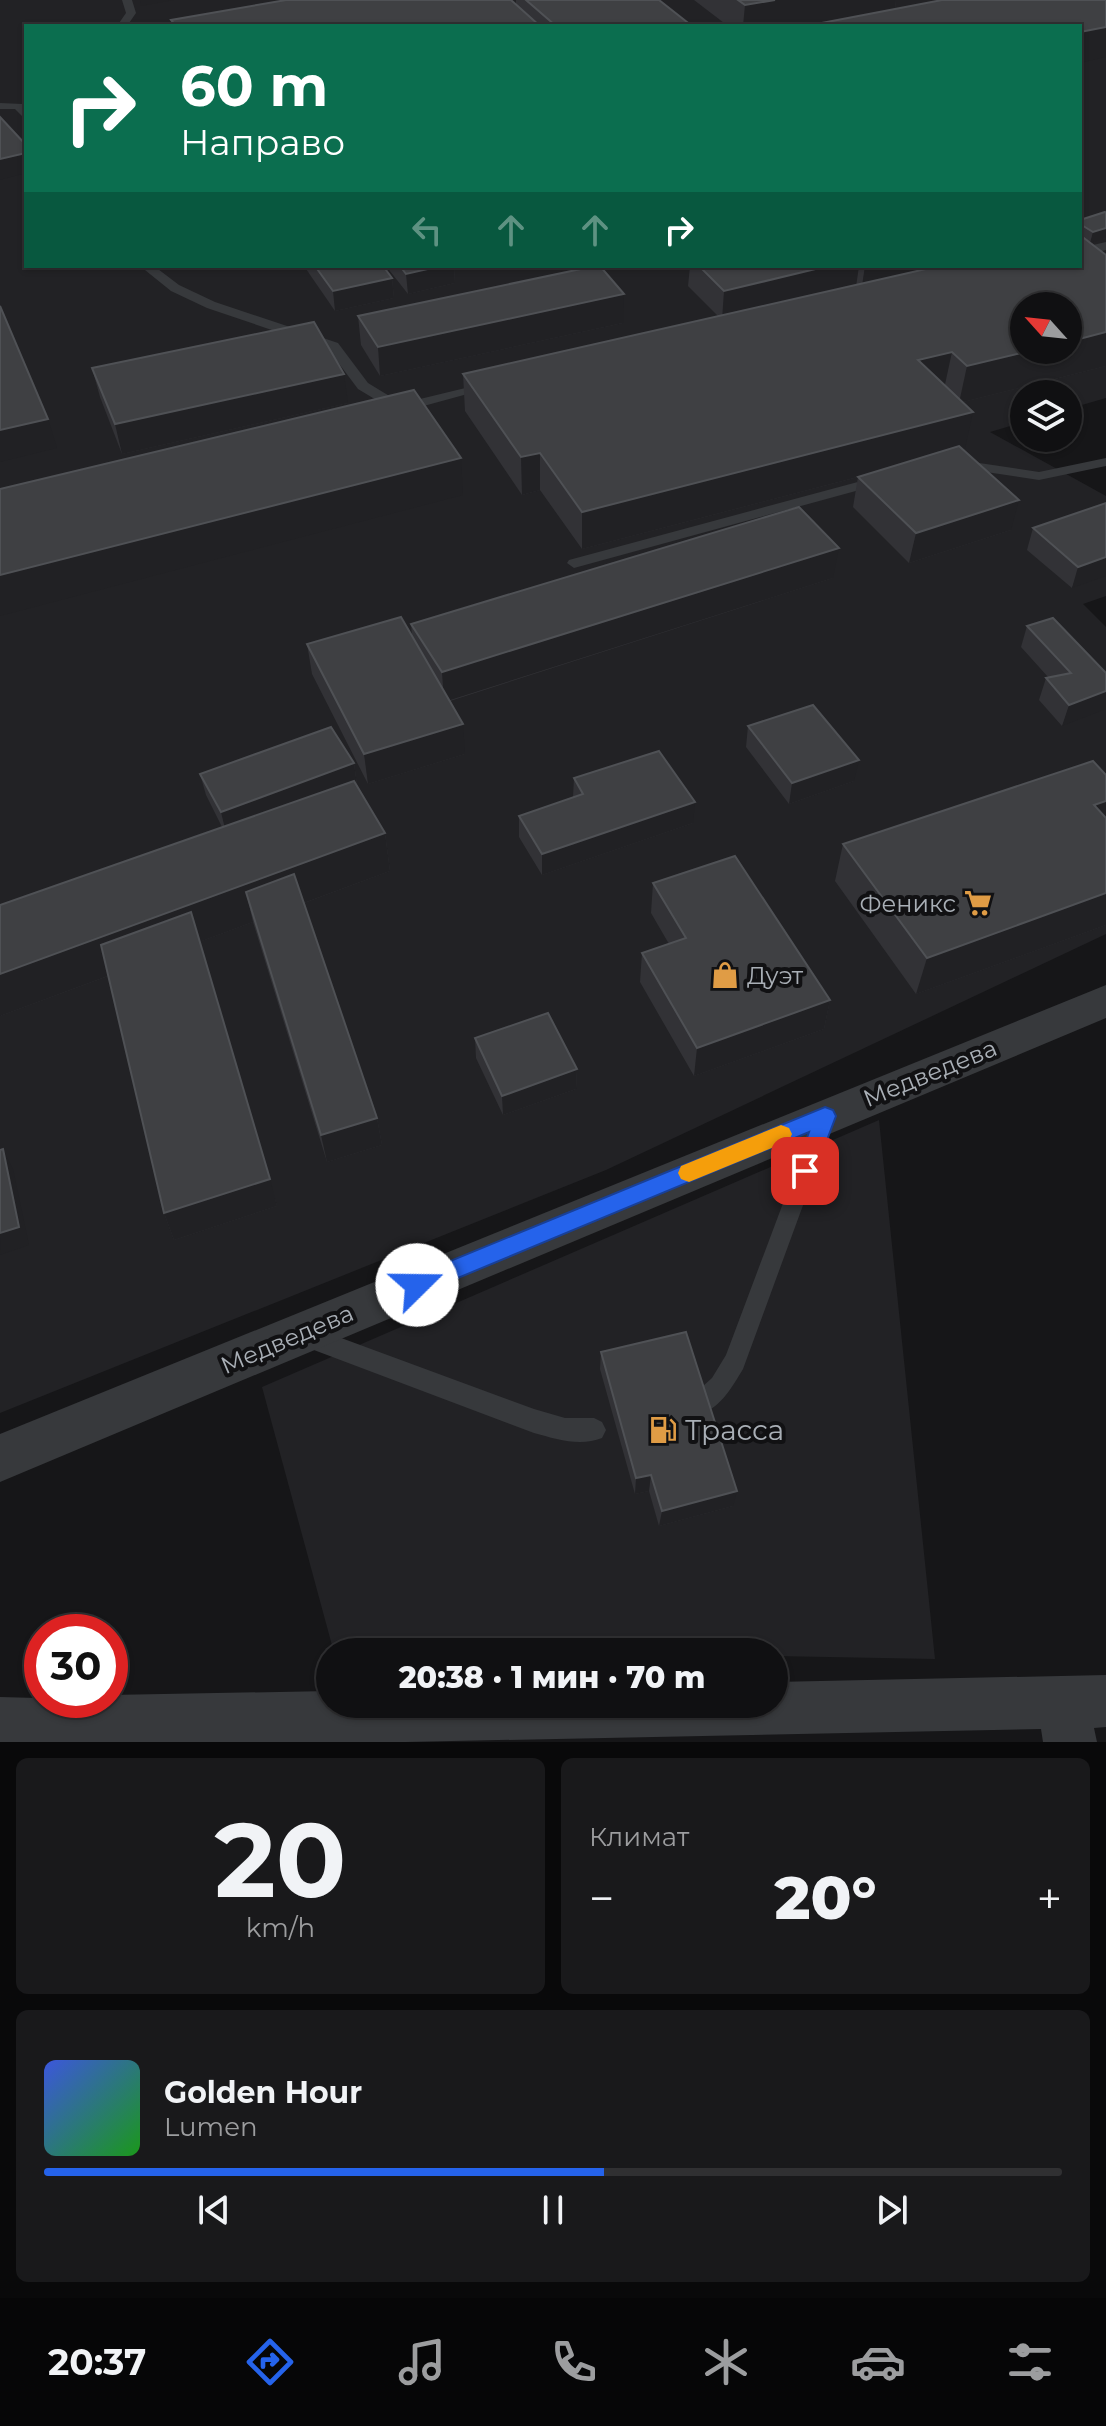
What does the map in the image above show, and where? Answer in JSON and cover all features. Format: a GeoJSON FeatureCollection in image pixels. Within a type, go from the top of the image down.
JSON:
{"type":"FeatureCollection","features":[{"type":"Feature","properties":{"kind":"street","name":"Медведева"},"geometry":{"type":"LineString","coordinates":[[0,1458],[1106,1001]]}},
{"type":"Feature","properties":{"kind":"street"},"geometry":{"type":"LineString","coordinates":[[0,1724],[1079,1715]]}},
{"type":"Feature","properties":{"kind":"lane"},"geometry":{"type":"LineString","coordinates":[[123,24],[131,13],[127,0]]}},
{"type":"Feature","properties":{"kind":"lane"},"geometry":{"type":"LineString","coordinates":[[18,106],[24,98]]}},
{"type":"Feature","properties":{"kind":"lane"},"geometry":{"type":"LineString","coordinates":[[0,106],[18,106]]}},
{"type":"Feature","properties":{"kind":"lane"},"geometry":{"type":"LineString","coordinates":[[18,106],[24,114]]}},
{"type":"Feature","properties":{"kind":"lane"},"geometry":{"type":"LineString","coordinates":[[1082,252],[1106,246]]}},
{"type":"Feature","properties":{"kind":"lane"},"geometry":{"type":"LineString","coordinates":[[149,268],[175,288],[211,305],[333,346],[363,386],[388,401],[420,403],[496,385]]}},
{"type":"Feature","properties":{"kind":"lane"},"geometry":{"type":"LineString","coordinates":[[947,463],[1039,476],[1106,462]]}},
{"type":"Feature","properties":{"kind":"lane"},"geometry":{"type":"LineString","coordinates":[[574,563],[888,477]]}},
{"type":"Feature","properties":{"kind":"lane"},"geometry":{"type":"LineString","coordinates":[[701,1403],[720,1386],[735,1361],[825,1116]]}},
{"type":"Feature","properties":{"kind":"lane"},"geometry":{"type":"LineString","coordinates":[[300,1333],[534,1421],[565,1430],[594,1430]]}},
{"type":"Feature","properties":{"kind":"shaded area"},"geometry":{"type":"Polygon","coordinates":[[[0,0],[1106,0],[1106,398],[1082,405],[1082,380],[1010,380],[1010,426],[990,432],[1010,443],[1010,452],[1026,452],[1106,496],[1106,596],[1083,604],[1106,627],[1106,934],[606,1170],[0,1413],[0,0]]]}},
{"type":"Feature","properties":{"kind":"shaded area"},"geometry":{"type":"Polygon","coordinates":[[[879,1120],[935,1659],[788,1656],[788,1638],[330,1638],[262,1387],[879,1120]]]}},
{"type":"Feature","properties":{"kind":"building"},"geometry":{"type":"Polygon","coordinates":[[[286,0],[511,0],[538,24],[174,24],[171,20],[286,0]]]}},
{"type":"Feature","properties":{"kind":"building"},"geometry":{"type":"Polygon","coordinates":[[[526,0],[659,0],[689,24],[554,24],[526,0]]]}},
{"type":"Feature","properties":{"kind":"building"},"geometry":{"type":"Polygon","coordinates":[[[738,0],[775,0],[745,5],[738,0]]]}},
{"type":"Feature","properties":{"kind":"building"},"geometry":{"type":"Polygon","coordinates":[[[942,0],[1106,0],[1106,27],[1082,32],[1082,24],[816,24],[942,0]]]}},
{"type":"Feature","properties":{"kind":"building"},"geometry":{"type":"Polygon","coordinates":[[[0,117],[24,143],[24,153],[0,159],[0,117]]]}},
{"type":"Feature","properties":{"kind":"building"},"geometry":{"type":"Polygon","coordinates":[[[1105,212],[1106,228],[1093,232],[1082,225],[1082,219],[1105,212]]]}},
{"type":"Feature","properties":{"kind":"building"},"geometry":{"type":"Polygon","coordinates":[[[1082,237],[1106,255],[1106,332],[1082,338],[1082,292],[1010,292],[1010,356],[967,366],[952,352],[918,360],[973,412],[582,512],[540,453],[521,457],[463,374],[930,268],[1082,268],[1082,237]]]}},
{"type":"Feature","properties":{"kind":"building"},"geometry":{"type":"Polygon","coordinates":[[[316,268],[384,268],[392,278],[333,291],[316,268]]]}},
{"type":"Feature","properties":{"kind":"building"},"geometry":{"type":"Polygon","coordinates":[[[402,268],[432,268],[406,274],[402,268]]]}},
{"type":"Feature","properties":{"kind":"building"},"geometry":{"type":"Polygon","coordinates":[[[586,268],[602,268],[624,294],[378,347],[358,316],[586,268]]]}},
{"type":"Feature","properties":{"kind":"building"},"geometry":{"type":"Polygon","coordinates":[[[701,268],[820,268],[724,291],[701,268]]]}},
{"type":"Feature","properties":{"kind":"building"},"geometry":{"type":"Polygon","coordinates":[[[0,306],[48,419],[0,430],[0,306]]]}},
{"type":"Feature","properties":{"kind":"building"},"geometry":{"type":"Polygon","coordinates":[[[314,322],[344,374],[115,424],[92,368],[314,322]]]}},
{"type":"Feature","properties":{"kind":"building"},"geometry":{"type":"Polygon","coordinates":[[[414,390],[461,458],[0,575],[0,489],[414,390]]]}},
{"type":"Feature","properties":{"kind":"building"},"geometry":{"type":"Polygon","coordinates":[[[959,446],[1019,500],[916,533],[858,477],[959,446]]]}},
{"type":"Feature","properties":{"kind":"building"},"geometry":{"type":"Polygon","coordinates":[[[1106,503],[1106,557],[1078,567],[1033,528],[1106,503]]]}},
{"type":"Feature","properties":{"kind":"building"},"geometry":{"type":"Polygon","coordinates":[[[799,507],[839,548],[442,672],[411,624],[799,507]]]}},
{"type":"Feature","properties":{"kind":"building"},"geometry":{"type":"Polygon","coordinates":[[[401,617],[463,724],[364,754],[307,644],[401,617]]]}},
{"type":"Feature","properties":{"kind":"building"},"geometry":{"type":"Polygon","coordinates":[[[1053,618],[1106,673],[1106,691],[1069,705],[1046,678],[1071,673],[1027,626],[1053,618]]]}},
{"type":"Feature","properties":{"kind":"building"},"geometry":{"type":"Polygon","coordinates":[[[813,705],[859,760],[792,783],[748,726],[813,705]]]}},
{"type":"Feature","properties":{"kind":"building"},"geometry":{"type":"Polygon","coordinates":[[[331,727],[354,763],[221,812],[200,774],[331,727]]]}},
{"type":"Feature","properties":{"kind":"building"},"geometry":{"type":"Polygon","coordinates":[[[659,751],[695,802],[542,854],[519,816],[583,794],[574,778],[659,751]]]}},
{"type":"Feature","properties":{"kind":"building","name":"Феникс"},"geometry":{"type":"Polygon","coordinates":[[[1093,761],[1106,775],[1106,801],[1094,805],[1106,818],[1106,893],[927,958],[843,844],[1093,761]]]}},
{"type":"Feature","properties":{"kind":"building"},"geometry":{"type":"Polygon","coordinates":[[[354,781],[385,833],[0,974],[0,905],[354,781]]]}},
{"type":"Feature","properties":{"kind":"building","name":"Дуэт"},"geometry":{"type":"Polygon","coordinates":[[[735,856],[830,1000],[697,1048],[642,953],[686,938],[653,883],[735,856]]]}},
{"type":"Feature","properties":{"kind":"building"},"geometry":{"type":"Polygon","coordinates":[[[294,874],[377,1118],[321,1135],[246,892],[294,874]]]}},
{"type":"Feature","properties":{"kind":"building"},"geometry":{"type":"Polygon","coordinates":[[[191,912],[270,1179],[164,1213],[101,945],[191,912]]]}},
{"type":"Feature","properties":{"kind":"building"},"geometry":{"type":"Polygon","coordinates":[[[548,1013],[577,1069],[502,1096],[475,1038],[548,1013]]]}},
{"type":"Feature","properties":{"kind":"building"},"geometry":{"type":"Polygon","coordinates":[[[3,1149],[19,1227],[0,1233],[0,1150],[3,1149]]]}},
{"type":"Feature","properties":{"kind":"building","name":"Трасса"},"geometry":{"type":"Polygon","coordinates":[[[686,1332],[737,1491],[662,1511],[651,1475],[636,1478],[601,1352],[686,1332]]]}},
{"type":"Feature","properties":{"kind":"slow traffic"},"geometry":{"type":"LineString","coordinates":[[689,1173],[781,1134]]}},
{"type":"Feature","properties":{"kind":"place","name":"Феникс"},"geometry":{"type":"Point","coordinates":[978,903]}},
{"type":"Feature","properties":{"kind":"place","name":"Дуэт"},"geometry":{"type":"Point","coordinates":[725,975]}},
{"type":"Feature","properties":{"kind":"place","name":"Трасса"},"geometry":{"type":"Point","coordinates":[663,1430]}},
{"type":"Feature","properties":{"kind":"route"},"geometry":{"type":"LineString","coordinates":[[417,1285],[825,1116],[805,1171]]}}]}
